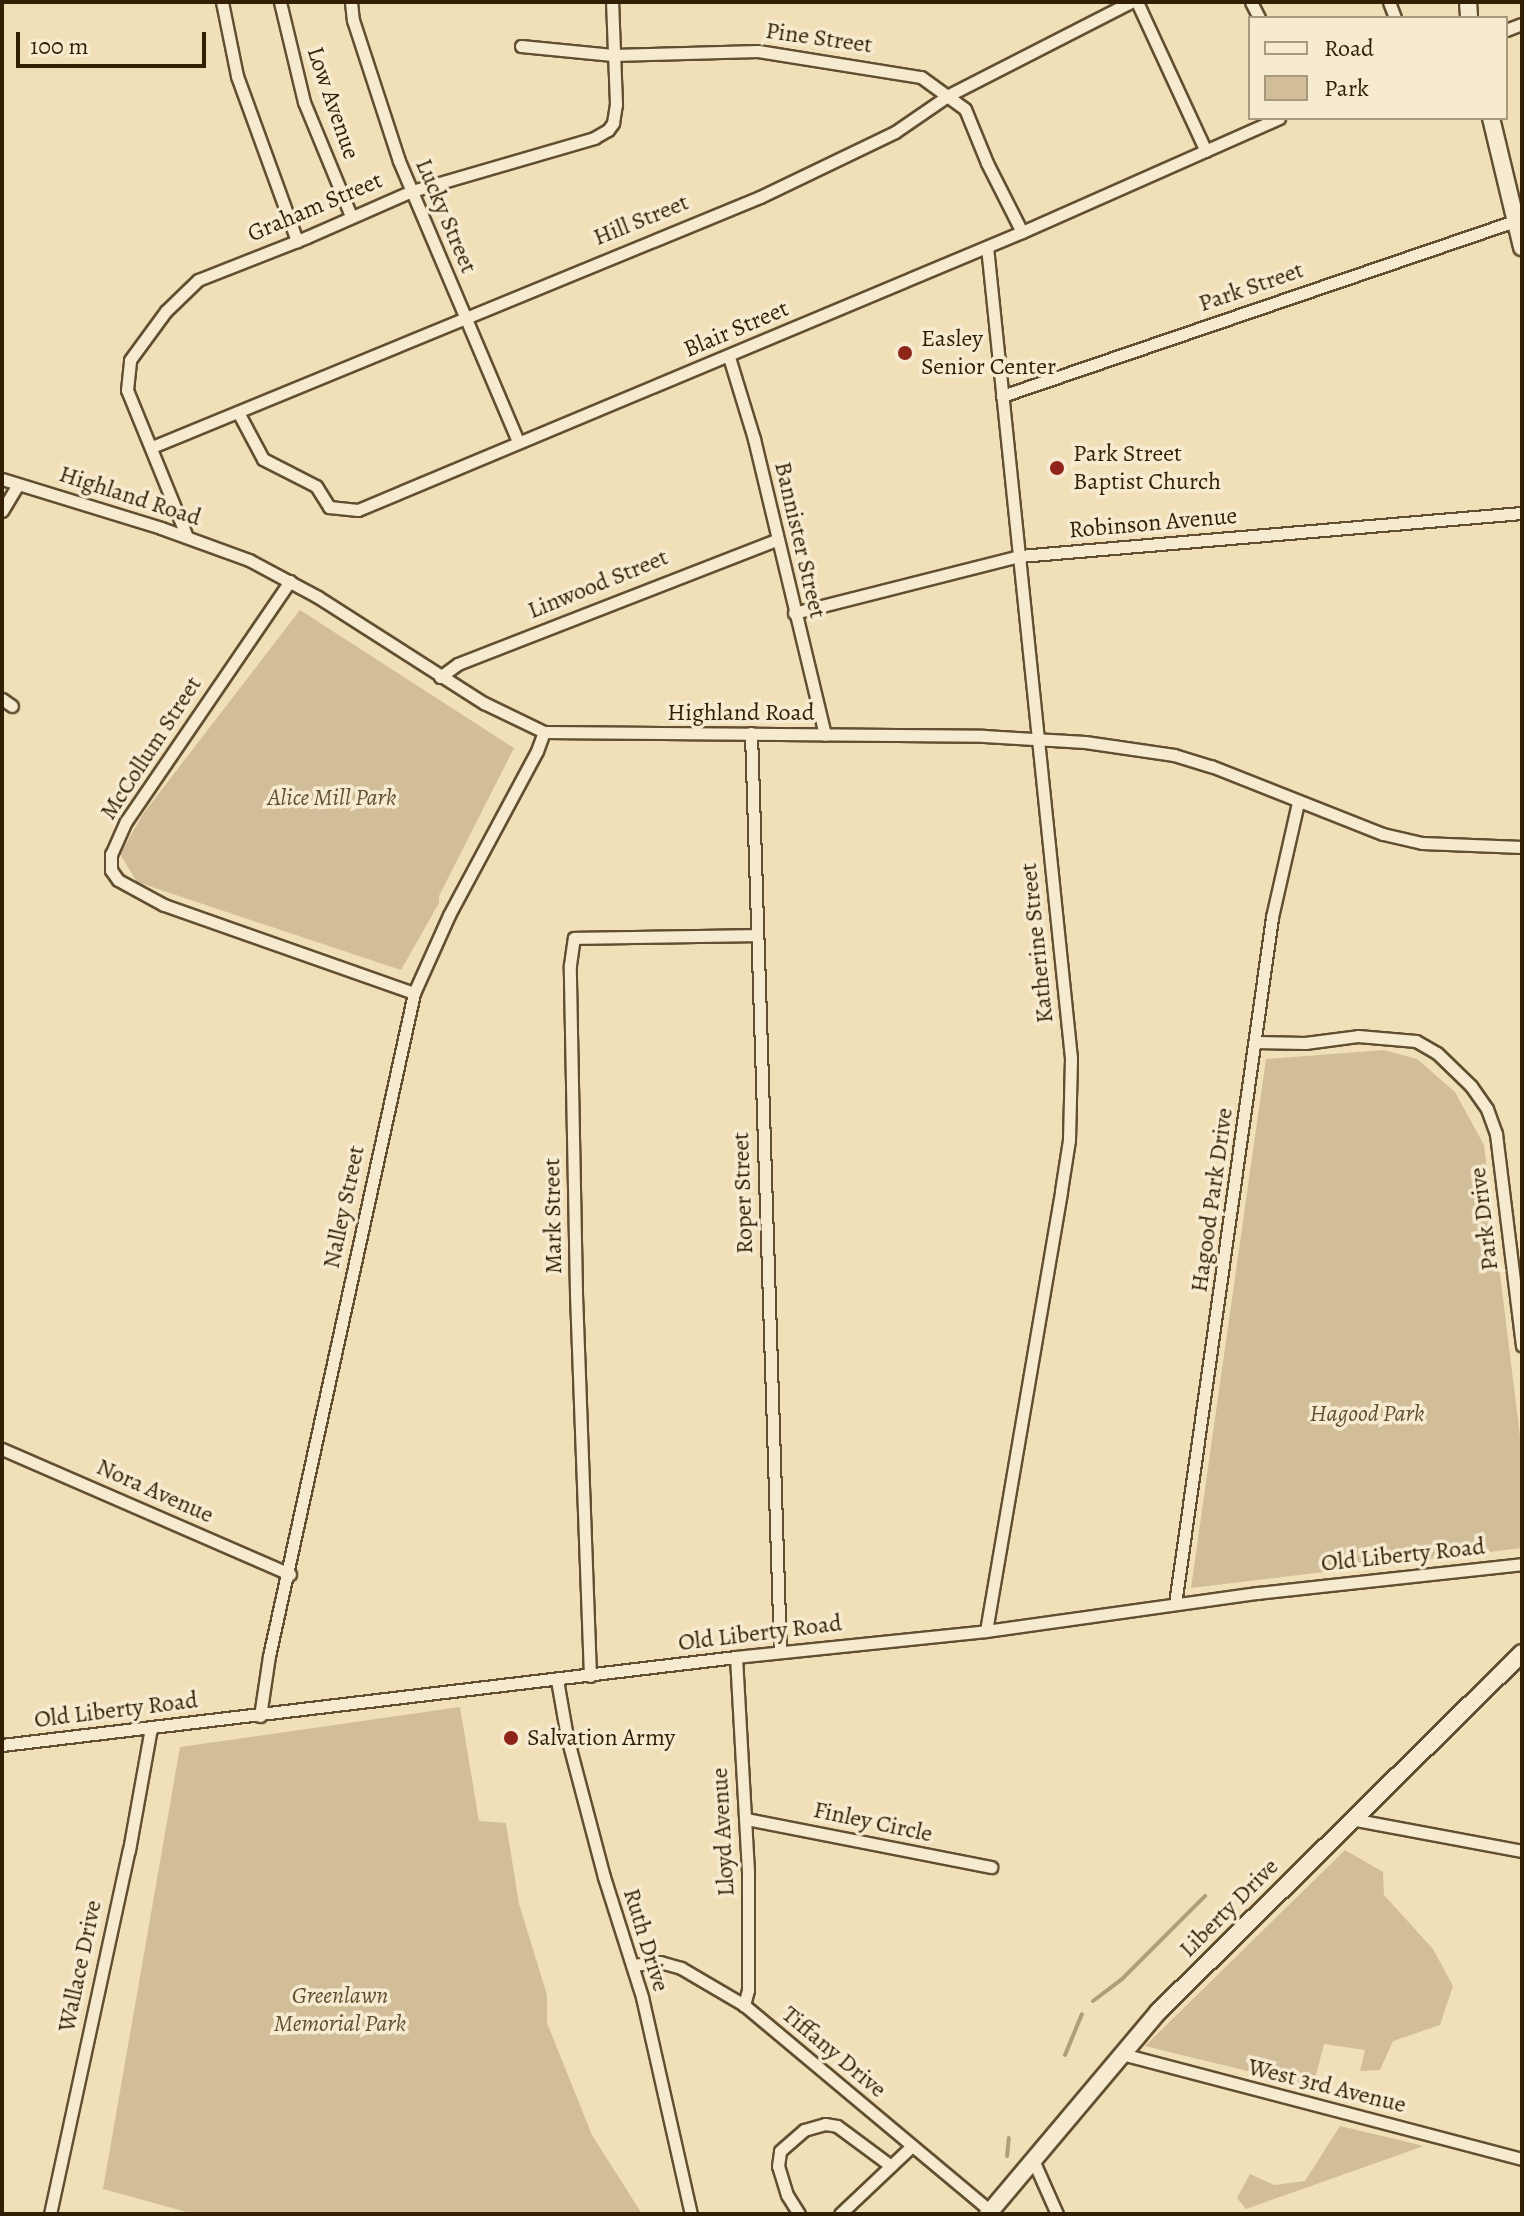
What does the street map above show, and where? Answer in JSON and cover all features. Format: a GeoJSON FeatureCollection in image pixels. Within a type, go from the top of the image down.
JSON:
{"type":"FeatureCollection","features":[{"type":"Feature","properties":{"kind":"main road"},"geometry":{"type":"LineString","coordinates":[[1491,120],[1522,247]]}},
{"type":"Feature","properties":{"kind":"main road","name":"Liberty Drive"},"geometry":{"type":"LineString","coordinates":[[989,2212],[1158,2012],[1522,1653]]}},
{"type":"Feature","properties":{"kind":"street"},"geometry":{"type":"LineString","coordinates":[[222,2],[237,76],[297,241]]}},
{"type":"Feature","properties":{"kind":"street","name":"Low Avenue"},"geometry":{"type":"LineString","coordinates":[[280,2],[304,102],[351,216]]}},
{"type":"Feature","properties":{"kind":"street","name":"Lucky Street"},"geometry":{"type":"LineString","coordinates":[[351,2],[353,20],[377,99],[412,191],[518,441]]}},
{"type":"Feature","properties":{"kind":"street","name":"Graham Street"},"geometry":{"type":"LineString","coordinates":[[187,537],[127,390],[130,360],[166,311],[198,280],[412,191],[594,138],[608,130],[613,123],[616,104],[612,2]]}},
{"type":"Feature","properties":{"kind":"street","name":"Hill Street"},"geometry":{"type":"LineString","coordinates":[[152,447],[239,414],[465,317],[760,197],[895,132],[949,95],[1131,2]]}},
{"type":"Feature","properties":{"kind":"street"},"geometry":{"type":"LineString","coordinates":[[1137,2],[1206,151]]}},
{"type":"Feature","properties":{"kind":"street","name":"Pine Street"},"geometry":{"type":"LineString","coordinates":[[521,46],[613,55],[758,51],[811,57],[921,77],[965,109],[987,163],[1022,232]]}},
{"type":"Feature","properties":{"kind":"street","name":"Blair Street"},"geometry":{"type":"LineString","coordinates":[[239,414],[263,459],[316,486],[329,507],[340,511],[358,510],[518,441],[729,357],[1275,120]]}},
{"type":"Feature","properties":{"kind":"street","name":"Park Street"},"geometry":{"type":"LineString","coordinates":[[1002,396],[1515,221]]}},
{"type":"Feature","properties":{"kind":"street","name":"Katherine Street"},"geometry":{"type":"LineString","coordinates":[[986,1631],[1069,1140],[1071,1058],[987,247]]}},
{"type":"Feature","properties":{"kind":"street","name":"Bannister Street"},"geometry":{"type":"LineString","coordinates":[[729,357],[754,439],[825,735]]}},
{"type":"Feature","properties":{"kind":"street","name":"Highland Road"},"geometry":{"type":"LineString","coordinates":[[2,479],[187,537],[249,560],[290,581],[440,677],[544,732],[1036,738],[1129,747],[1211,766],[1298,803],[1383,834],[1422,843],[1522,847]]}},
{"type":"Feature","properties":{"kind":"street"},"geometry":{"type":"LineString","coordinates":[[2,511],[18,484]]}},
{"type":"Feature","properties":{"kind":"street","name":"Robinson Avenue"},"geometry":{"type":"LineString","coordinates":[[794,613],[1020,556],[1522,513]]}},
{"type":"Feature","properties":{"kind":"street","name":"Linwood Street"},"geometry":{"type":"LineString","coordinates":[[440,677],[472,658],[776,540]]}},
{"type":"Feature","properties":{"kind":"street","name":"McCollum Street"},"geometry":{"type":"LineString","coordinates":[[290,581],[126,821],[111,854],[111,870],[118,880],[164,905],[414,993]]}},
{"type":"Feature","properties":{"kind":"street","name":"Nalley Street"},"geometry":{"type":"LineString","coordinates":[[260,1716],[269,1656],[290,1574],[414,993],[449,915],[537,751],[544,732]]}},
{"type":"Feature","properties":{"kind":"street","name":"Roper Street"},"geometry":{"type":"LineString","coordinates":[[751,733],[780,1652]]}},
{"type":"Feature","properties":{"kind":"street","name":"Hagood Park Drive"},"geometry":{"type":"LineString","coordinates":[[1175,1604],[1281,868],[1298,803]]}},
{"type":"Feature","properties":{"kind":"street","name":"Mark Street"},"geometry":{"type":"LineString","coordinates":[[590,1676],[576,1292],[570,965],[574,938],[757,935]]}},
{"type":"Feature","properties":{"kind":"street","name":"Park Drive"},"geometry":{"type":"LineString","coordinates":[[1256,1042],[1305,1043],[1358,1036],[1416,1041],[1437,1053],[1471,1086],[1487,1109],[1496,1134],[1522,1345]]}},
{"type":"Feature","properties":{"kind":"street","name":"Nora Avenue"},"geometry":{"type":"LineString","coordinates":[[2,1449],[290,1574]]}},
{"type":"Feature","properties":{"kind":"street","name":"Old Liberty Road"},"geometry":{"type":"LineString","coordinates":[[2,1745],[736,1657],[986,1631],[1175,1604],[1522,1564]]}},
{"type":"Feature","properties":{"kind":"street","name":"Lloyd Avenue"},"geometry":{"type":"LineString","coordinates":[[736,1657],[746,1819],[749,1938],[748,1990],[744,2005]]}},
{"type":"Feature","properties":{"kind":"street","name":"Ruth Drive"},"geometry":{"type":"LineString","coordinates":[[557,1680],[584,1803],[632,1965],[691,2214]]}},
{"type":"Feature","properties":{"kind":"street","name":"Wallace Drive"},"geometry":{"type":"LineString","coordinates":[[52,2214],[129,1850],[151,1728]]}},
{"type":"Feature","properties":{"kind":"street","name":"Finley Circle"},"geometry":{"type":"LineString","coordinates":[[746,1819],[991,1867]]}},
{"type":"Feature","properties":{"kind":"street"},"geometry":{"type":"LineString","coordinates":[[1351,1819],[1522,1851]]}},
{"type":"Feature","properties":{"kind":"street","name":"Tiffany Drive"},"geometry":{"type":"LineString","coordinates":[[632,1965],[660,1962],[681,1968],[744,2005],[989,2212]]}},
{"type":"Feature","properties":{"kind":"street","name":"West 3rd Avenue"},"geometry":{"type":"LineString","coordinates":[[1122,2054],[1522,2159]]}},
{"type":"Feature","properties":{"kind":"street"},"geometry":{"type":"LineString","coordinates":[[799,2214],[787,2195],[778,2166],[780,2151],[804,2130],[825,2124],[837,2126],[891,2166]]}},
{"type":"Feature","properties":{"kind":"street"},"geometry":{"type":"LineString","coordinates":[[840,2214],[912,2146]]}},
{"type":"Feature","properties":{"kind":"street"},"geometry":{"type":"LineString","coordinates":[[1033,2160],[1057,2214]]}},
{"type":"Feature","properties":{"kind":"green space","name":"Alice Mill Park"},"geometry":{"type":"Polygon","coordinates":[[[300,610],[514,748],[439,896],[439,903],[401,970],[137,882],[120,854],[143,814],[300,610]]]}},
{"type":"Feature","properties":{"kind":"green space","name":"Hagood Park"},"geometry":{"type":"Polygon","coordinates":[[[1384,1050],[1417,1059],[1455,1092],[1484,1145],[1522,1452],[1522,1548],[1191,1588],[1266,1059],[1384,1050]]]}},
{"type":"Feature","properties":{"kind":"green space","name":"Greenlawn Memorial Park"},"geometry":{"type":"Polygon","coordinates":[[[460,1707],[479,1821],[506,1823],[519,1904],[547,1995],[547,2023],[592,2135],[642,2214],[194,2214],[103,2189],[180,1747],[460,1707]]]}},
{"type":"Feature","properties":{"kind":"green space"},"geometry":{"type":"Polygon","coordinates":[[[1345,1850],[1383,1872],[1384,1895],[1433,1949],[1453,1986],[1440,2025],[1393,2041],[1380,2070],[1360,2071],[1365,2050],[1324,2044],[1313,2087],[1145,2046],[1345,1850]]]}},
{"type":"Feature","properties":{"kind":"green space"},"geometry":{"type":"Polygon","coordinates":[[[1340,2126],[1424,2146],[1246,2209],[1237,2198],[1250,2174],[1274,2185],[1305,2181],[1340,2126]]]}},
{"type":"Feature","properties":{"kind":"waterway"},"geometry":{"type":"LineString","coordinates":[[1093,2001],[1121,1980],[1205,1896]]}},
{"type":"Feature","properties":{"kind":"waterway"},"geometry":{"type":"LineString","coordinates":[[1065,2055],[1082,2014]]}},
{"type":"Feature","properties":{"kind":"waterway"},"geometry":{"type":"LineString","coordinates":[[1007,2156],[1009,2138]]}},
{"type":"Feature","properties":{"kind":"place","name":"Easley Senior Center"},"geometry":{"type":"Point","coordinates":[905,353]}},
{"type":"Feature","properties":{"kind":"place","name":"Park Street Baptist Church"},"geometry":{"type":"Point","coordinates":[1057,468]}},
{"type":"Feature","properties":{"kind":"place","name":"Salvation Army"},"geometry":{"type":"Point","coordinates":[511,1738]}}]}
